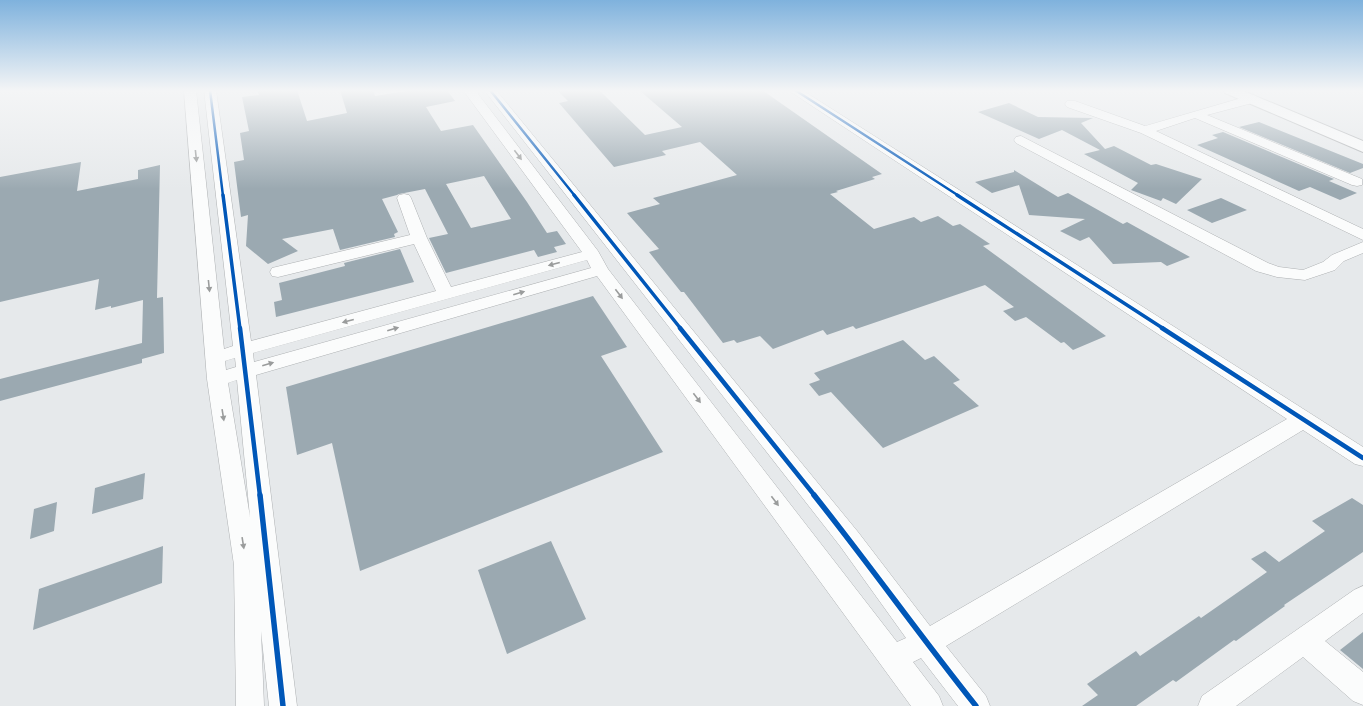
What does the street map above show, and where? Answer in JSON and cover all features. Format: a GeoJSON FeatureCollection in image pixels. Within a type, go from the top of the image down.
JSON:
{"type":"FeatureCollection","features":[{"type":"Feature","properties":{"kind":"street"},"geometry":{"type":"LineString","coordinates":[[193,123],[217,379],[246,565],[250,706]]}},
{"type":"Feature","properties":{"kind":"street"},"geometry":{"type":"LineString","coordinates":[[214,123],[244,350],[283,706]]}},
{"type":"Feature","properties":{"kind":"street"},"geometry":{"type":"LineString","coordinates":[[494,123],[596,262],[929,706]]}},
{"type":"Feature","properties":{"kind":"street"},"geometry":{"type":"LineString","coordinates":[[516,123],[849,539],[926,643],[976,706]]}},
{"type":"Feature","properties":{"kind":"street"},"geometry":{"type":"LineString","coordinates":[[846,123],[1363,458]]}},
{"type":"Feature","properties":{"kind":"street"},"geometry":{"type":"LineString","coordinates":[[1125,123],[1145,130],[1363,235]]}},
{"type":"Feature","properties":{"kind":"street"},"geometry":{"type":"LineString","coordinates":[[1145,130],[1167,123]]}},
{"type":"Feature","properties":{"kind":"street"},"geometry":{"type":"LineString","coordinates":[[1216,123],[1357,182]]}},
{"type":"Feature","properties":{"kind":"street"},"geometry":{"type":"LineString","coordinates":[[1320,123],[1360,141]]}},
{"type":"Feature","properties":{"kind":"street"},"geometry":{"type":"LineString","coordinates":[[1021,140],[1262,267],[1277,272],[1305,275],[1328,266],[1338,258],[1363,247]]}},
{"type":"Feature","properties":{"kind":"street"},"geometry":{"type":"LineString","coordinates":[[404,198],[419,238],[446,294]]}},
{"type":"Feature","properties":{"kind":"street"},"geometry":{"type":"LineString","coordinates":[[278,272],[419,238]]}},
{"type":"Feature","properties":{"kind":"street"},"geometry":{"type":"LineString","coordinates":[[216,357],[446,294],[596,262]]}},
{"type":"Feature","properties":{"kind":"street"},"geometry":{"type":"LineString","coordinates":[[217,379],[596,262]]}},
{"type":"Feature","properties":{"kind":"street"},"geometry":{"type":"LineString","coordinates":[[893,657],[926,643],[1304,419]]}},
{"type":"Feature","properties":{"kind":"street"},"geometry":{"type":"LineString","coordinates":[[1212,706],[1363,598]]}},
{"type":"Feature","properties":{"kind":"street"},"geometry":{"type":"LineString","coordinates":[[1304,640],[1363,691]]}},
{"type":"Feature","properties":{"kind":"building"},"geometry":{"type":"Polygon","coordinates":[[[247,123],[436,123],[441,131],[473,125],[547,233],[557,231],[566,244],[554,247],[557,252],[538,257],[534,250],[446,273],[429,238],[448,234],[425,189],[382,199],[398,232],[394,234],[395,237],[340,250],[333,229],[282,239],[298,251],[268,264],[246,246],[248,215],[241,217],[234,162],[244,160],[240,133],[249,131],[247,123]],[[484,176],[446,184],[471,228],[511,219],[484,176]]]}},
{"type":"Feature","properties":{"kind":"building"},"geometry":{"type":"Polygon","coordinates":[[[576,123],[633,123],[645,135],[682,127],[677,123],[809,123],[882,174],[872,177],[875,179],[830,194],[874,229],[914,217],[921,222],[938,216],[953,226],[960,224],[990,244],[983,246],[1106,336],[1073,350],[1064,342],[1061,343],[1026,317],[1015,321],[1003,311],[1014,307],[985,285],[856,329],[853,326],[827,335],[823,330],[773,349],[760,336],[737,343],[734,340],[723,343],[684,292],[681,292],[649,252],[659,249],[627,213],[660,204],[653,198],[737,175],[700,142],[662,151],[666,155],[614,167],[576,123]]]}},
{"type":"Feature","properties":{"kind":"building"},"geometry":{"type":"Polygon","coordinates":[[[1003,123],[1081,123],[1105,149],[1114,146],[1151,165],[1156,164],[1202,179],[1176,204],[1163,198],[1161,201],[1131,190],[1138,183],[1084,154],[1100,150],[1062,130],[1039,139],[1003,123]]]}},
{"type":"Feature","properties":{"kind":"building"},"geometry":{"type":"Polygon","coordinates":[[[1261,123],[1363,164],[1363,168],[1350,173],[1239,127],[1261,123]]]}},
{"type":"Feature","properties":{"kind":"building"},"geometry":{"type":"Polygon","coordinates":[[[1223,132],[1334,179],[1329,181],[1357,193],[1340,200],[1310,187],[1299,191],[1197,145],[1218,138],[1212,135],[1223,132]]]}},
{"type":"Feature","properties":{"kind":"building"},"geometry":{"type":"Polygon","coordinates":[[[81,162],[77,191],[138,179],[138,170],[160,165],[157,298],[163,297],[164,353],[142,359],[142,363],[0,401],[0,379],[142,343],[143,300],[111,308],[111,306],[95,310],[99,279],[0,302],[0,177],[81,162]]]}},
{"type":"Feature","properties":{"kind":"building"},"geometry":{"type":"Polygon","coordinates":[[[1014,170],[1058,197],[1068,193],[1123,224],[1127,222],[1190,257],[1167,266],[1161,262],[1113,264],[1089,237],[1080,241],[1060,231],[1085,219],[1029,215],[1019,185],[992,193],[975,182],[1014,172],[1014,170]]]}},
{"type":"Feature","properties":{"kind":"building"},"geometry":{"type":"Polygon","coordinates":[[[1221,198],[1247,210],[1212,223],[1187,210],[1221,198]]]}},
{"type":"Feature","properties":{"kind":"building"},"geometry":{"type":"Polygon","coordinates":[[[400,249],[414,282],[276,317],[274,302],[282,300],[279,283],[345,266],[344,263],[400,249]]]}},
{"type":"Feature","properties":{"kind":"building"},"geometry":{"type":"Polygon","coordinates":[[[593,296],[627,347],[601,356],[663,452],[360,571],[332,443],[297,455],[286,387],[593,296]]]}},
{"type":"Feature","properties":{"kind":"building"},"geometry":{"type":"Polygon","coordinates":[[[903,340],[925,360],[934,356],[960,380],[953,383],[979,406],[883,448],[831,392],[819,396],[809,384],[820,380],[814,373],[903,340]]]}},
{"type":"Feature","properties":{"kind":"building"},"geometry":{"type":"Polygon","coordinates":[[[145,473],[143,499],[92,514],[95,488],[145,473]]]}},
{"type":"Feature","properties":{"kind":"building"},"geometry":{"type":"Polygon","coordinates":[[[1352,498],[1363,505],[1363,552],[1284,605],[1285,606],[1236,641],[1234,640],[1176,682],[1173,680],[1136,706],[1082,706],[1098,695],[1087,684],[1136,651],[1140,656],[1199,616],[1201,618],[1267,572],[1251,559],[1265,551],[1279,562],[1325,531],[1312,521],[1352,498]]]}},
{"type":"Feature","properties":{"kind":"building"},"geometry":{"type":"Polygon","coordinates":[[[57,502],[54,531],[30,539],[34,509],[57,502]]]}},
{"type":"Feature","properties":{"kind":"building"},"geometry":{"type":"Polygon","coordinates":[[[551,541],[586,619],[507,654],[478,570],[551,541]]]}},
{"type":"Feature","properties":{"kind":"building"},"geometry":{"type":"Polygon","coordinates":[[[163,546],[162,583],[33,630],[39,589],[163,546]]]}},
{"type":"Feature","properties":{"kind":"building"},"geometry":{"type":"Polygon","coordinates":[[[1363,632],[1363,669],[1340,650],[1363,632]]]}},
{"type":"Feature","properties":{"kind":"cycle path"},"geometry":{"type":"LineString","coordinates":[[214,123],[246,371],[283,706]]}},
{"type":"Feature","properties":{"kind":"cycle path"},"geometry":{"type":"LineString","coordinates":[[516,123],[849,539],[926,643],[976,706]]}},
{"type":"Feature","properties":{"kind":"cycle path"},"geometry":{"type":"LineString","coordinates":[[846,123],[1363,458]]}}]}
